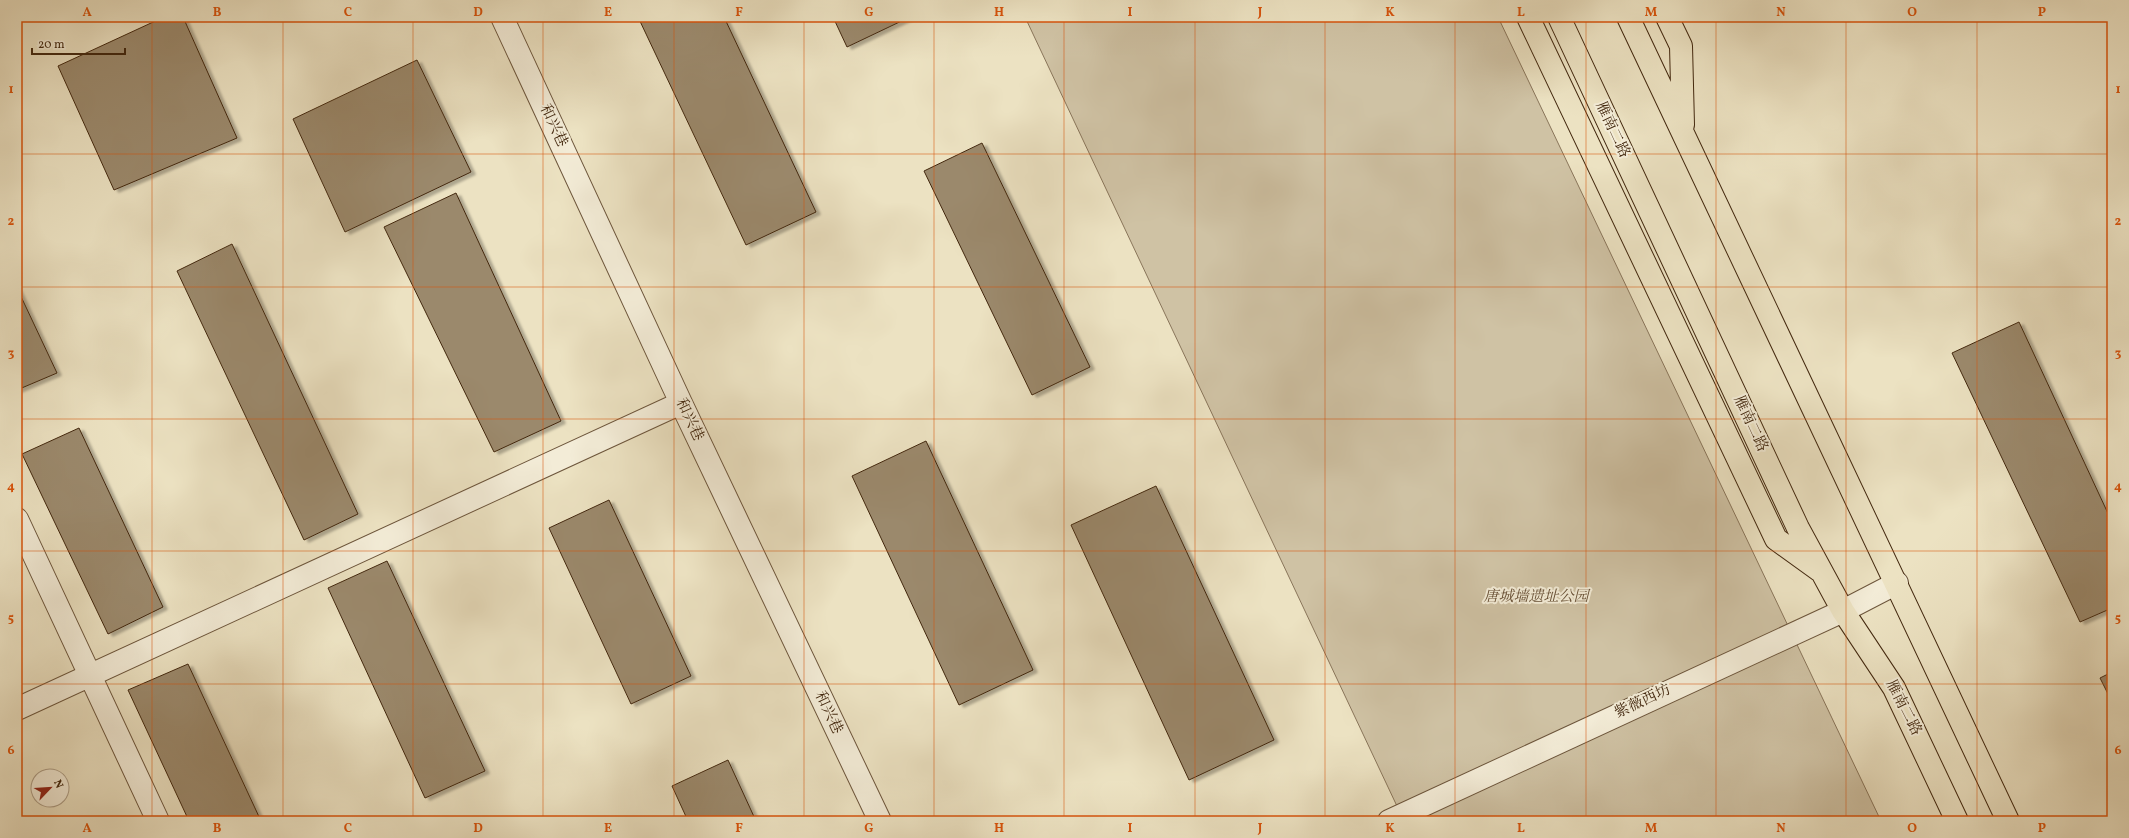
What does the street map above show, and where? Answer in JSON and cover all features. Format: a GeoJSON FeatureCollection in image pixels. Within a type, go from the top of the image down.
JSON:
{"type":"FeatureCollection","features":[{"type":"Feature","properties":{"kind":"main road"},"geometry":{"type":"LineString","coordinates":[[1528,17],[1776,539],[1824,573]]}},
{"type":"Feature","properties":{"kind":"main road","name":"雁南二路"},"geometry":{"type":"LineString","coordinates":[[1559,17],[1798,528],[1824,573],[1843,611],[1894,688],[1957,821]]}},
{"type":"Feature","properties":{"kind":"main road"},"geometry":{"type":"LineString","coordinates":[[1628,17],[2008,821]]}},
{"type":"Feature","properties":{"kind":"main road"},"geometry":{"type":"LineString","coordinates":[[1667,17],[1681,46],[1683,132]]}},
{"type":"Feature","properties":{"kind":"street","name":"和兴巷"},"geometry":{"type":"LineString","coordinates":[[502,17],[681,403],[880,821]]}},
{"type":"Feature","properties":{"kind":"street"},"geometry":{"type":"LineString","coordinates":[[17,709],[681,403]]}},
{"type":"Feature","properties":{"kind":"street"},"geometry":{"type":"LineString","coordinates":[[17,519],[158,821]]}},
{"type":"Feature","properties":{"kind":"street","name":"紫薇西坊"},"geometry":{"type":"LineString","coordinates":[[1389,821],[1843,611],[1896,583]]}},
{"type":"Feature","properties":{"kind":"green space","name":"唐城墙遗址公园"},"geometry":{"type":"Polygon","coordinates":[[[1025,17],[1498,17],[1881,821],[1404,821],[1025,17]]]}},
{"type":"Feature","properties":{"kind":"building"},"geometry":{"type":"Polygon","coordinates":[[[164,17],[183,17],[237,138],[114,190],[58,66],[164,17]]]}},
{"type":"Feature","properties":{"kind":"building"},"geometry":{"type":"Polygon","coordinates":[[[638,17],[724,17],[816,212],[746,245],[638,17]]]}},
{"type":"Feature","properties":{"kind":"building"},"geometry":{"type":"Polygon","coordinates":[[[833,17],[910,17],[847,47],[833,17]]]}},
{"type":"Feature","properties":{"kind":"building"},"geometry":{"type":"Polygon","coordinates":[[[417,60],[471,172],[345,232],[293,119],[417,60]]]}},
{"type":"Feature","properties":{"kind":"building"},"geometry":{"type":"Polygon","coordinates":[[[982,143],[1090,367],[1032,395],[924,171],[982,143]]]}},
{"type":"Feature","properties":{"kind":"building"},"geometry":{"type":"Polygon","coordinates":[[[456,193],[561,421],[494,452],[384,227],[456,193]]]}},
{"type":"Feature","properties":{"kind":"building"},"geometry":{"type":"Polygon","coordinates":[[[232,244],[358,514],[304,540],[177,271],[232,244]]]}},
{"type":"Feature","properties":{"kind":"building"},"geometry":{"type":"Polygon","coordinates":[[[17,288],[57,373],[17,390],[17,288]]]}},
{"type":"Feature","properties":{"kind":"building"},"geometry":{"type":"Polygon","coordinates":[[[2019,322],[2112,522],[2112,608],[2080,622],[1952,353],[2019,322]]]}},
{"type":"Feature","properties":{"kind":"building"},"geometry":{"type":"Polygon","coordinates":[[[79,428],[163,607],[108,634],[22,454],[79,428]]]}},
{"type":"Feature","properties":{"kind":"building"},"geometry":{"type":"Polygon","coordinates":[[[926,441],[1033,670],[959,705],[852,476],[926,441]]]}},
{"type":"Feature","properties":{"kind":"building"},"geometry":{"type":"Polygon","coordinates":[[[1156,486],[1274,740],[1189,780],[1071,525],[1156,486]]]}},
{"type":"Feature","properties":{"kind":"building"},"geometry":{"type":"Polygon","coordinates":[[[609,500],[691,676],[631,704],[549,528],[609,500]]]}},
{"type":"Feature","properties":{"kind":"building"},"geometry":{"type":"Polygon","coordinates":[[[387,561],[485,771],[425,798],[328,588],[387,561]]]}},
{"type":"Feature","properties":{"kind":"building"},"geometry":{"type":"Polygon","coordinates":[[[188,664],[261,821],[189,821],[128,690],[188,664]]]}},
{"type":"Feature","properties":{"kind":"building"},"geometry":{"type":"Polygon","coordinates":[[[2112,672],[2112,697],[2110,698],[2100,678],[2112,672]]]}},
{"type":"Feature","properties":{"kind":"building"},"geometry":{"type":"Polygon","coordinates":[[[728,760],[756,821],[688,821],[672,786],[728,760]]]}}]}
